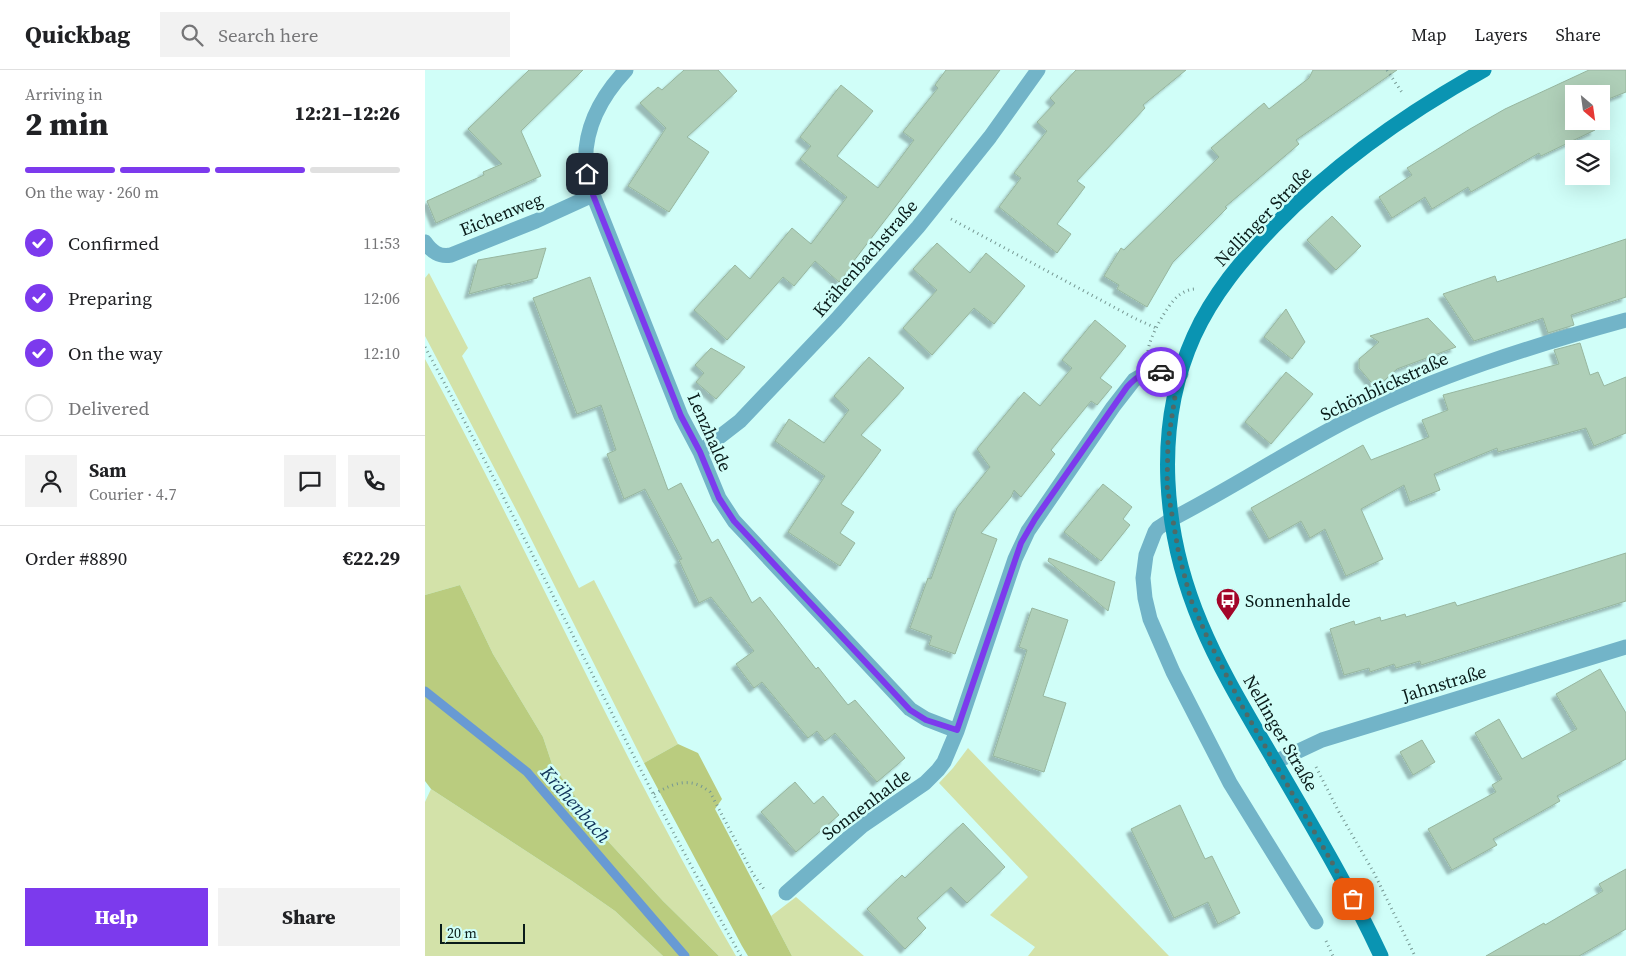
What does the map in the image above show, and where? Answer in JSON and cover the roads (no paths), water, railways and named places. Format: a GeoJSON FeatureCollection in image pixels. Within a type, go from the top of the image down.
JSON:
{"type":"FeatureCollection","features":[{"type":"Feature","properties":{"kind":"main road","name":"Nellinger Straße"},"geometry":{"type":"LineString","coordinates":[[1381,956],[1346,885],[1242,706],[1201,626],[1182,571],[1167,486],[1167,457],[1172,415],[1181,374],[1193,337],[1217,295],[1239,265],[1311,190],[1332,172],[1389,128],[1484,70]]}},
{"type":"Feature","properties":{"kind":"street","name":"Lenzhalde"},"geometry":{"type":"LineString","coordinates":[[626,70],[604,97],[590,128],[587,140],[586,165],[588,182],[681,416],[700,452],[719,498],[734,521],[910,710],[926,720],[957,730]]}},
{"type":"Feature","properties":{"kind":"street","name":"Krähenbachstraße"},"geometry":{"type":"LineString","coordinates":[[700,452],[740,421],[836,320],[918,228],[990,137],[1038,70]]}},
{"type":"Feature","properties":{"kind":"street","name":"Eichenweg"},"geometry":{"type":"LineString","coordinates":[[425,242],[437,254],[441,256],[451,255],[536,221],[593,195]]}},
{"type":"Feature","properties":{"kind":"street","name":"Schönblickstraße"},"geometry":{"type":"LineString","coordinates":[[1172,519],[1346,421],[1411,391],[1449,375],[1520,351],[1626,320]]}},
{"type":"Feature","properties":{"kind":"street","name":"Sonnenhalde"},"geometry":{"type":"LineString","coordinates":[[786,893],[862,826],[933,776],[943,762],[957,730],[1015,558],[1021,543],[1035,519],[1134,380],[1144,373],[1181,374]]}},
{"type":"Feature","properties":{"kind":"street"},"geometry":{"type":"LineString","coordinates":[[1172,519],[1155,532],[1146,556],[1143,578],[1150,618],[1173,672],[1230,783],[1316,922]]}},
{"type":"Feature","properties":{"kind":"street","name":"Jahnstraße"},"geometry":{"type":"LineString","coordinates":[[1275,762],[1334,736],[1626,647]]}},
{"type":"Feature","properties":{"kind":"waterway","name":"Krähenbach"},"geometry":{"type":"LineString","coordinates":[[425,691],[527,772],[685,956]]}},
{"type":"Feature","properties":{"kind":"place","name":"Sonnenhalde"},"geometry":{"type":"Point","coordinates":[1228,621]}}]}
